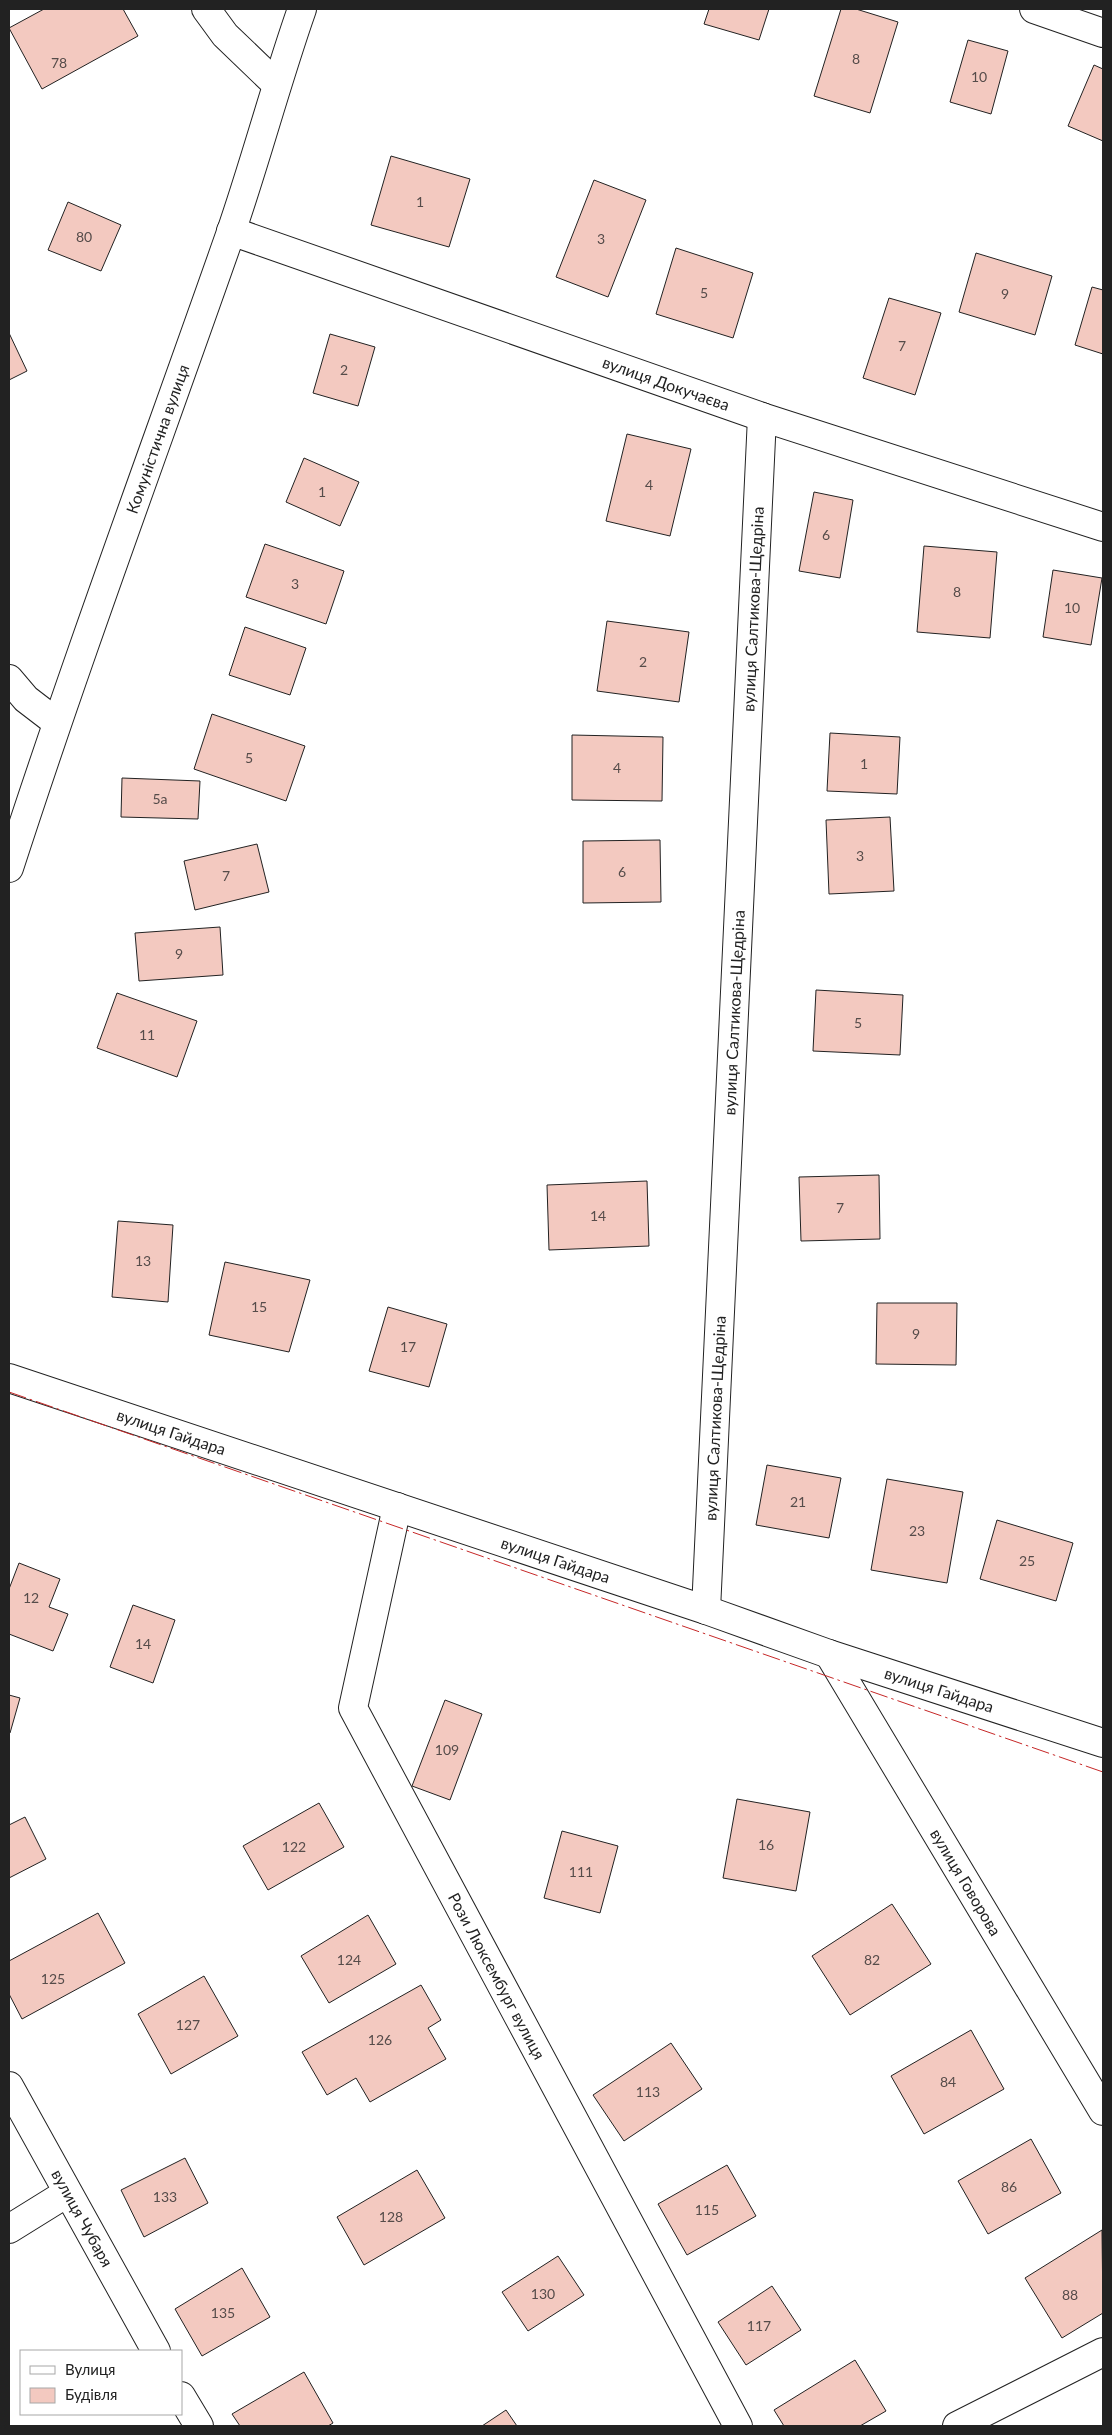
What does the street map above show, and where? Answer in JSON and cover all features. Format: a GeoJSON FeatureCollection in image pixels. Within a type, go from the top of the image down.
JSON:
{"type":"FeatureCollection","features":[{"type":"Feature","properties":{"kind":"street"},"geometry":{"type":"LineString","coordinates":[[206,9],[225,36],[276,84]]}},
{"type":"Feature","properties":{"kind":"street","name":"Комуністична вулиця"},"geometry":{"type":"LineString","coordinates":[[9,868],[56,722],[231,231],[276,84],[302,9]]}},
{"type":"Feature","properties":{"kind":"street"},"geometry":{"type":"LineString","coordinates":[[1034,9],[1103,33]]}},
{"type":"Feature","properties":{"kind":"street","name":"вулиця Докучаєва"},"geometry":{"type":"LineString","coordinates":[[231,231],[762,417],[1103,527]]}},
{"type":"Feature","properties":{"kind":"street","name":"вулиця Салтикова-Щедріна"},"geometry":{"type":"LineString","coordinates":[[706,1610],[762,417]]}},
{"type":"Feature","properties":{"kind":"street"},"geometry":{"type":"LineString","coordinates":[[9,678],[18,698],[56,722]]}},
{"type":"Feature","properties":{"kind":"street","name":"вулиця Гайдара"},"geometry":{"type":"LineString","coordinates":[[9,1378],[706,1610],[828,1654],[1103,1743]]}},
{"type":"Feature","properties":{"kind":"street","name":"Рози Люксембург вулиця"},"geometry":{"type":"LineString","coordinates":[[396,1507],[352,1708],[738,2426]]}},
{"type":"Feature","properties":{"kind":"street","name":"вулиця Говорова"},"geometry":{"type":"LineString","coordinates":[[828,1654],[1103,2111]]}},
{"type":"Feature","properties":{"kind":"street","name":"вулиця Чубаря"},"geometry":{"type":"LineString","coordinates":[[9,2086],[155,2350]]}},
{"type":"Feature","properties":{"kind":"street"},"geometry":{"type":"LineString","coordinates":[[9,2229],[67,2193]]}},
{"type":"Feature","properties":{"kind":"street"},"geometry":{"type":"LineString","coordinates":[[957,2426],[1103,2352]]}},
{"type":"Feature","properties":{"kind":"street"},"geometry":{"type":"LineString","coordinates":[[182,2398],[199,2426]]}},
{"type":"Feature","properties":{"kind":"building"},"geometry":{"type":"Polygon","coordinates":[[[44,9],[123,9],[138,36],[42,89],[9,28],[44,9]]]}},
{"type":"Feature","properties":{"kind":"building"},"geometry":{"type":"Polygon","coordinates":[[[709,9],[769,9],[759,40],[704,24],[709,9]]]}},
{"type":"Feature","properties":{"kind":"building"},"geometry":{"type":"Polygon","coordinates":[[[841,9],[856,9],[898,22],[870,113],[814,96],[841,9]]]}},
{"type":"Feature","properties":{"kind":"building"},"geometry":{"type":"Polygon","coordinates":[[[968,40],[1008,51],[991,114],[950,102],[968,40]]]}},
{"type":"Feature","properties":{"kind":"building"},"geometry":{"type":"Polygon","coordinates":[[[1094,65],[1103,69],[1103,141],[1068,126],[1094,65]]]}},
{"type":"Feature","properties":{"kind":"building"},"geometry":{"type":"Polygon","coordinates":[[[391,156],[470,179],[449,247],[371,225],[391,156]]]}},
{"type":"Feature","properties":{"kind":"building"},"geometry":{"type":"Polygon","coordinates":[[[594,180],[646,200],[608,297],[556,277],[594,180]]]}},
{"type":"Feature","properties":{"kind":"building"},"geometry":{"type":"Polygon","coordinates":[[[68,202],[121,225],[101,271],[48,250],[68,202]]]}},
{"type":"Feature","properties":{"kind":"building"},"geometry":{"type":"Polygon","coordinates":[[[676,248],[753,273],[733,338],[656,314],[676,248]]]}},
{"type":"Feature","properties":{"kind":"building"},"geometry":{"type":"Polygon","coordinates":[[[976,253],[1052,276],[1035,335],[959,312],[976,253]]]}},
{"type":"Feature","properties":{"kind":"building"},"geometry":{"type":"Polygon","coordinates":[[[1092,287],[1103,290],[1103,354],[1075,345],[1092,287]]]}},
{"type":"Feature","properties":{"kind":"building"},"geometry":{"type":"Polygon","coordinates":[[[889,298],[941,313],[915,395],[863,378],[889,298]]]}},
{"type":"Feature","properties":{"kind":"building"},"geometry":{"type":"Polygon","coordinates":[[[9,333],[27,371],[9,380],[9,333]]]}},
{"type":"Feature","properties":{"kind":"building"},"geometry":{"type":"Polygon","coordinates":[[[330,334],[375,347],[358,406],[313,393],[330,334]]]}},
{"type":"Feature","properties":{"kind":"building"},"geometry":{"type":"Polygon","coordinates":[[[627,434],[691,449],[670,536],[606,521],[627,434]]]}},
{"type":"Feature","properties":{"kind":"building"},"geometry":{"type":"Polygon","coordinates":[[[304,458],[359,482],[340,526],[286,502],[304,458]]]}},
{"type":"Feature","properties":{"kind":"building"},"geometry":{"type":"Polygon","coordinates":[[[814,492],[853,500],[840,578],[799,571],[814,492]]]}},
{"type":"Feature","properties":{"kind":"building"},"geometry":{"type":"Polygon","coordinates":[[[265,544],[344,571],[326,624],[246,597],[265,544]]]}},
{"type":"Feature","properties":{"kind":"building"},"geometry":{"type":"Polygon","coordinates":[[[924,546],[997,552],[990,638],[917,632],[924,546]]]}},
{"type":"Feature","properties":{"kind":"building"},"geometry":{"type":"Polygon","coordinates":[[[1053,570],[1102,578],[1091,645],[1043,637],[1053,570]]]}},
{"type":"Feature","properties":{"kind":"building"},"geometry":{"type":"Polygon","coordinates":[[[607,621],[689,632],[679,702],[597,691],[607,621]]]}},
{"type":"Feature","properties":{"kind":"building"},"geometry":{"type":"Polygon","coordinates":[[[245,627],[306,648],[290,695],[229,675],[245,627]]]}},
{"type":"Feature","properties":{"kind":"building"},"geometry":{"type":"Polygon","coordinates":[[[212,714],[305,746],[286,801],[194,769],[212,714]]]}},
{"type":"Feature","properties":{"kind":"building"},"geometry":{"type":"Polygon","coordinates":[[[830,733],[900,737],[897,794],[827,791],[830,733]]]}},
{"type":"Feature","properties":{"kind":"building"},"geometry":{"type":"Polygon","coordinates":[[[572,735],[663,737],[662,801],[572,800],[572,735]]]}},
{"type":"Feature","properties":{"kind":"building"},"geometry":{"type":"Polygon","coordinates":[[[122,778],[200,781],[198,819],[121,817],[122,778]]]}},
{"type":"Feature","properties":{"kind":"building"},"geometry":{"type":"Polygon","coordinates":[[[890,817],[894,891],[829,894],[826,820],[890,817]]]}},
{"type":"Feature","properties":{"kind":"building"},"geometry":{"type":"Polygon","coordinates":[[[660,840],[661,902],[583,903],[583,841],[660,840]]]}},
{"type":"Feature","properties":{"kind":"building"},"geometry":{"type":"Polygon","coordinates":[[[257,844],[269,892],[195,910],[184,861],[257,844]]]}},
{"type":"Feature","properties":{"kind":"building"},"geometry":{"type":"Polygon","coordinates":[[[220,927],[223,975],[139,981],[135,933],[220,927]]]}},
{"type":"Feature","properties":{"kind":"building"},"geometry":{"type":"Polygon","coordinates":[[[816,990],[903,995],[900,1055],[813,1051],[816,990]]]}},
{"type":"Feature","properties":{"kind":"building"},"geometry":{"type":"Polygon","coordinates":[[[117,993],[197,1021],[177,1077],[97,1048],[117,993]]]}},
{"type":"Feature","properties":{"kind":"building"},"geometry":{"type":"Polygon","coordinates":[[[879,1175],[880,1239],[801,1241],[799,1177],[879,1175]]]}},
{"type":"Feature","properties":{"kind":"building"},"geometry":{"type":"Polygon","coordinates":[[[647,1181],[649,1246],[549,1250],[547,1185],[647,1181]]]}},
{"type":"Feature","properties":{"kind":"building"},"geometry":{"type":"Polygon","coordinates":[[[118,1221],[173,1225],[168,1302],[112,1297],[118,1221]]]}},
{"type":"Feature","properties":{"kind":"building"},"geometry":{"type":"Polygon","coordinates":[[[225,1262],[310,1280],[289,1352],[209,1335],[225,1262]]]}},
{"type":"Feature","properties":{"kind":"building"},"geometry":{"type":"Polygon","coordinates":[[[877,1303],[957,1303],[956,1365],[876,1364],[877,1303]]]}},
{"type":"Feature","properties":{"kind":"building"},"geometry":{"type":"Polygon","coordinates":[[[388,1307],[447,1324],[429,1387],[369,1371],[388,1307]]]}},
{"type":"Feature","properties":{"kind":"building"},"geometry":{"type":"Polygon","coordinates":[[[767,1465],[841,1478],[829,1538],[756,1525],[767,1465]]]}},
{"type":"Feature","properties":{"kind":"building"},"geometry":{"type":"Polygon","coordinates":[[[887,1479],[963,1492],[947,1583],[871,1570],[887,1479]]]}},
{"type":"Feature","properties":{"kind":"building"},"geometry":{"type":"Polygon","coordinates":[[[997,1520],[1073,1543],[1056,1601],[980,1579],[997,1520]]]}},
{"type":"Feature","properties":{"kind":"building"},"geometry":{"type":"Polygon","coordinates":[[[19,1563],[60,1579],[49,1607],[68,1614],[53,1651],[9,1634],[9,1589],[19,1563]]]}},
{"type":"Feature","properties":{"kind":"building"},"geometry":{"type":"Polygon","coordinates":[[[133,1605],[175,1620],[153,1683],[110,1667],[133,1605]]]}},
{"type":"Feature","properties":{"kind":"building"},"geometry":{"type":"Polygon","coordinates":[[[9,1695],[20,1698],[10,1733],[9,1733],[9,1695]]]}},
{"type":"Feature","properties":{"kind":"building"},"geometry":{"type":"Polygon","coordinates":[[[445,1700],[482,1714],[450,1800],[412,1786],[445,1700]]]}},
{"type":"Feature","properties":{"kind":"building"},"geometry":{"type":"Polygon","coordinates":[[[737,1799],[810,1812],[796,1891],[723,1878],[737,1799]]]}},
{"type":"Feature","properties":{"kind":"building"},"geometry":{"type":"Polygon","coordinates":[[[319,1803],[344,1847],[268,1890],[243,1846],[319,1803]]]}},
{"type":"Feature","properties":{"kind":"building"},"geometry":{"type":"Polygon","coordinates":[[[25,1817],[46,1859],[9,1878],[9,1825],[25,1817]]]}},
{"type":"Feature","properties":{"kind":"building"},"geometry":{"type":"Polygon","coordinates":[[[562,1831],[618,1846],[600,1913],[544,1898],[562,1831]]]}},
{"type":"Feature","properties":{"kind":"building"},"geometry":{"type":"Polygon","coordinates":[[[892,1904],[931,1964],[850,2015],[812,1956],[892,1904]]]}},
{"type":"Feature","properties":{"kind":"building"},"geometry":{"type":"Polygon","coordinates":[[[98,1913],[125,1963],[22,2019],[9,1994],[9,1961],[98,1913]]]}},
{"type":"Feature","properties":{"kind":"building"},"geometry":{"type":"Polygon","coordinates":[[[368,1915],[396,1964],[329,2003],[301,1956],[368,1915]]]}},
{"type":"Feature","properties":{"kind":"building"},"geometry":{"type":"Polygon","coordinates":[[[204,1976],[238,2036],[171,2074],[138,2014],[204,1976]]]}},
{"type":"Feature","properties":{"kind":"building"},"geometry":{"type":"Polygon","coordinates":[[[421,1985],[441,2020],[428,2028],[446,2059],[370,2102],[356,2078],[327,2095],[302,2052],[421,1985]]]}},
{"type":"Feature","properties":{"kind":"building"},"geometry":{"type":"Polygon","coordinates":[[[971,2030],[1004,2089],[924,2134],[891,2076],[971,2030]]]}},
{"type":"Feature","properties":{"kind":"building"},"geometry":{"type":"Polygon","coordinates":[[[671,2043],[702,2089],[624,2141],[593,2095],[671,2043]]]}},
{"type":"Feature","properties":{"kind":"building"},"geometry":{"type":"Polygon","coordinates":[[[1031,2139],[1061,2193],[988,2234],[958,2181],[1031,2139]]]}},
{"type":"Feature","properties":{"kind":"building"},"geometry":{"type":"Polygon","coordinates":[[[185,2158],[208,2203],[144,2237],[121,2190],[185,2158]]]}},
{"type":"Feature","properties":{"kind":"building"},"geometry":{"type":"Polygon","coordinates":[[[727,2165],[756,2216],[687,2255],[658,2204],[727,2165]]]}},
{"type":"Feature","properties":{"kind":"building"},"geometry":{"type":"Polygon","coordinates":[[[417,2170],[445,2218],[364,2265],[337,2217],[417,2170]]]}},
{"type":"Feature","properties":{"kind":"building"},"geometry":{"type":"Polygon","coordinates":[[[1102,2230],[1103,2313],[1062,2338],[1025,2278],[1102,2230]]]}},
{"type":"Feature","properties":{"kind":"building"},"geometry":{"type":"Polygon","coordinates":[[[558,2256],[584,2295],[528,2331],[502,2292],[558,2256]]]}},
{"type":"Feature","properties":{"kind":"building"},"geometry":{"type":"Polygon","coordinates":[[[242,2268],[270,2317],[202,2356],[175,2309],[242,2268]]]}},
{"type":"Feature","properties":{"kind":"building"},"geometry":{"type":"Polygon","coordinates":[[[772,2286],[801,2330],[746,2365],[718,2322],[772,2286]]]}},
{"type":"Feature","properties":{"kind":"building"},"geometry":{"type":"Polygon","coordinates":[[[855,2360],[886,2411],[860,2426],[784,2426],[774,2410],[855,2360]]]}},
{"type":"Feature","properties":{"kind":"building"},"geometry":{"type":"Polygon","coordinates":[[[304,2372],[333,2423],[328,2426],[240,2426],[232,2414],[304,2372]]]}},
{"type":"Feature","properties":{"kind":"building"},"geometry":{"type":"Polygon","coordinates":[[[506,2410],[517,2426],[482,2426],[506,2410]]]}},
{"type":"Feature","properties":{"kind":"power"},"geometry":{"type":"LineString","coordinates":[[9,1392],[1103,1772]]}}]}
